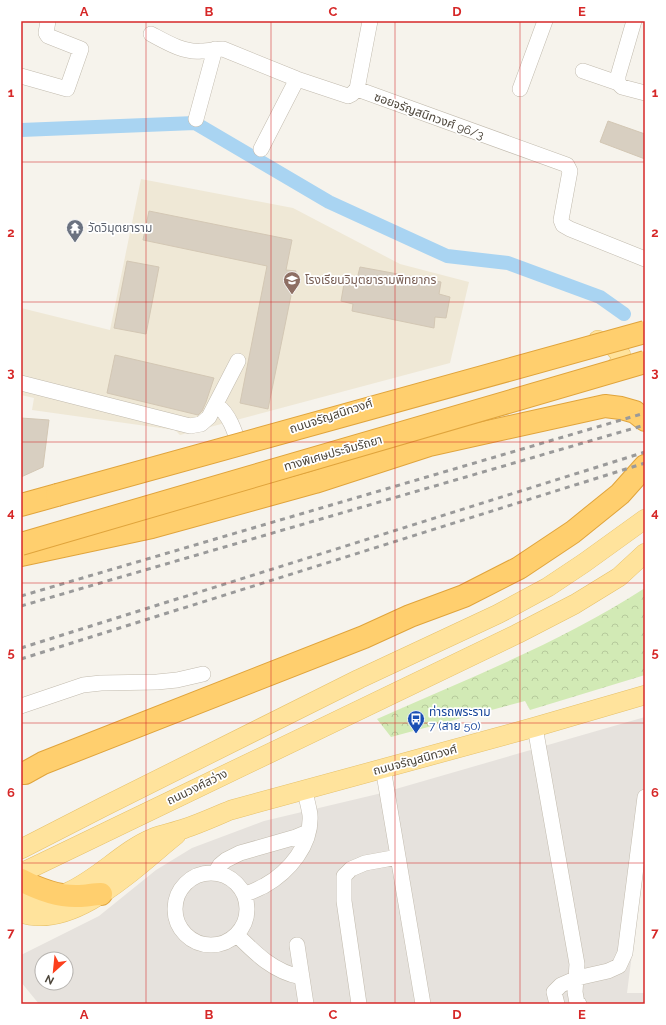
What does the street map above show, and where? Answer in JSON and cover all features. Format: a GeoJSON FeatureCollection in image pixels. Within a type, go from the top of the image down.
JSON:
{"type":"FeatureCollection","features":[{"type":"Feature","properties":{"kind":"highway"},"geometry":{"type":"LineString","coordinates":[[21,505],[645,332]]}},
{"type":"Feature","properties":{"kind":"highway","name":"ทางพิเศษประจิมรัถยา"},"geometry":{"type":"LineString","coordinates":[[21,544],[645,362]]}},
{"type":"Feature","properties":{"kind":"highway"},"geometry":{"type":"LineString","coordinates":[[21,555],[152,527],[315,482],[429,445],[605,406],[622,408],[635,412],[645,420]]}},
{"type":"Feature","properties":{"kind":"highway"},"geometry":{"type":"LineString","coordinates":[[22,777],[43,763],[364,637],[410,616],[464,596],[519,568],[574,532],[620,494],[645,466]]}},
{"type":"Feature","properties":{"kind":"highway"},"geometry":{"type":"LineString","coordinates":[[21,880],[30,885],[61,895],[80,896],[101,894]]}},
{"type":"Feature","properties":{"kind":"main road","name":"ถนนจรัญสนิทวงศ์"},"geometry":{"type":"LineString","coordinates":[[21,514],[118,483],[240,448],[319,417],[645,326]]}},
{"type":"Feature","properties":{"kind":"main road"},"geometry":{"type":"LineString","coordinates":[[590,383],[614,369],[620,362],[621,355],[613,346],[598,340]]}},
{"type":"Feature","properties":{"kind":"main road"},"geometry":{"type":"LineString","coordinates":[[21,534],[239,477],[333,458],[590,383],[645,372]]}},
{"type":"Feature","properties":{"kind":"main road","name":"ถนนวงศ์สว่าง"},"geometry":{"type":"LineString","coordinates":[[21,849],[359,680],[498,614],[548,587],[645,519]]}},
{"type":"Feature","properties":{"kind":"main road","name":"ถนนวงศ์สว่าง"},"geometry":{"type":"LineString","coordinates":[[21,873],[372,702],[517,634],[575,604],[619,576],[645,553]]}},
{"type":"Feature","properties":{"kind":"main road","name":"ถนนจรัญสนิทวงศ์"},"geometry":{"type":"LineString","coordinates":[[21,894],[31,898],[47,899],[61,895],[93,879],[121,856],[153,838],[185,828],[231,810],[535,727],[645,695]]}},
{"type":"Feature","properties":{"kind":"main road","name":"ถนนจรัญสนิทวงศ์"},"geometry":{"type":"LineString","coordinates":[[21,913],[47,917],[67,912],[82,906],[129,873],[185,828]]}},
{"type":"Feature","properties":{"kind":"street"},"geometry":{"type":"LineString","coordinates":[[21,76],[67,89],[81,49],[48,36],[46,33],[48,21]]}},
{"type":"Feature","properties":{"kind":"street"},"geometry":{"type":"LineString","coordinates":[[150,34],[178,47],[190,50],[200,51],[223,49],[297,79],[348,96],[357,89],[370,21]]}},
{"type":"Feature","properties":{"kind":"street"},"geometry":{"type":"LineString","coordinates":[[520,89],[545,21]]}},
{"type":"Feature","properties":{"kind":"street"},"geometry":{"type":"LineString","coordinates":[[618,83],[618,76],[634,21]]}},
{"type":"Feature","properties":{"kind":"street"},"geometry":{"type":"LineString","coordinates":[[196,119],[214,49]]}},
{"type":"Feature","properties":{"kind":"street"},"geometry":{"type":"LineString","coordinates":[[583,71],[618,83],[622,87],[645,93]]}},
{"type":"Feature","properties":{"kind":"street"},"geometry":{"type":"LineString","coordinates":[[261,149],[297,79]]}},
{"type":"Feature","properties":{"kind":"street","name":"ซอยจรัญสนิทวงศ์ 96/3"},"geometry":{"type":"LineString","coordinates":[[357,89],[567,165],[570,171],[561,220],[563,225],[645,259]]}},
{"type":"Feature","properties":{"kind":"street"},"geometry":{"type":"LineString","coordinates":[[21,383],[190,426],[201,424],[209,417],[238,361]]}},
{"type":"Feature","properties":{"kind":"street"},"geometry":{"type":"LineString","coordinates":[[216,404],[231,421],[240,448]]}},
{"type":"Feature","properties":{"kind":"street"},"geometry":{"type":"LineString","coordinates":[[21,706],[83,685],[101,683],[157,682],[177,680],[203,674]]}},
{"type":"Feature","properties":{"kind":"street"},"geometry":{"type":"LineString","coordinates":[[535,727],[576,964],[576,992],[577,1003],[579,1004]]}},
{"type":"Feature","properties":{"kind":"street"},"geometry":{"type":"LineString","coordinates":[[383,768],[423,1004]]}},
{"type":"Feature","properties":{"kind":"street"},"geometry":{"type":"LineString","coordinates":[[244,894],[251,893],[275,879],[293,862],[300,851],[308,832],[310,815],[305,790]]}},
{"type":"Feature","properties":{"kind":"street"},"geometry":{"type":"LineString","coordinates":[[557,1004],[554,992],[561,985],[577,978],[608,971],[619,966],[625,954],[645,797]]}},
{"type":"Feature","properties":{"kind":"street"},"geometry":{"type":"LineString","coordinates":[[215,873],[220,865],[226,860],[308,832]]}},
{"type":"Feature","properties":{"kind":"street"},"geometry":{"type":"LineString","coordinates":[[358,1004],[344,901],[344,876],[351,869],[365,863],[398,857]]}},
{"type":"Feature","properties":{"kind":"street"},"geometry":{"type":"LineString","coordinates":[[206,873],[215,873],[224,875],[239,886],[244,894],[247,905],[247,916],[244,926],[237,935],[229,941],[219,945],[202,945],[188,938],[180,930],[176,922],[174,912],[175,903],[177,894],[182,886],[189,880],[206,873]]}},
{"type":"Feature","properties":{"kind":"street"},"geometry":{"type":"LineString","coordinates":[[237,935],[267,963],[284,972],[302,977]]}},
{"type":"Feature","properties":{"kind":"street"},"geometry":{"type":"LineString","coordinates":[[297,945],[306,1004]]}},
{"type":"Feature","properties":{"kind":"shaded area","name":"โรงเรียนวิมุตยารามพิทยากร"},"geometry":{"type":"Polygon","coordinates":[[[141,179],[293,208],[400,264],[469,282],[450,363],[180,435],[175,430],[32,410],[34,398],[21,395],[21,308],[110,330],[141,179]]]}},
{"type":"Feature","properties":{"kind":"shaded area"},"geometry":{"type":"Polygon","coordinates":[[[645,717],[645,852],[627,993],[645,993],[645,1004],[39,1004],[21,982],[21,955],[99,916],[156,870],[192,848],[264,821],[382,793],[645,717]]]}},
{"type":"Feature","properties":{"kind":"green space"},"geometry":{"type":"Polygon","coordinates":[[[645,588],[645,675],[530,710],[525,701],[391,737],[377,719],[547,643],[581,626],[645,588]]]}},
{"type":"Feature","properties":{"kind":"building"},"geometry":{"type":"Polygon","coordinates":[[[608,121],[645,134],[645,159],[600,142],[608,121]]]}},
{"type":"Feature","properties":{"kind":"building"},"geometry":{"type":"Polygon","coordinates":[[[149,211],[292,240],[286,270],[296,271],[268,409],[240,403],[267,266],[143,240],[149,211]]]}},
{"type":"Feature","properties":{"kind":"building"},"geometry":{"type":"Polygon","coordinates":[[[127,261],[159,267],[146,334],[114,328],[127,261]]]}},
{"type":"Feature","properties":{"kind":"building"},"geometry":{"type":"Polygon","coordinates":[[[360,267],[441,282],[439,294],[450,297],[446,318],[435,317],[434,328],[352,311],[353,304],[341,301],[345,278],[357,279],[360,267]]]}},
{"type":"Feature","properties":{"kind":"building"},"geometry":{"type":"Polygon","coordinates":[[[115,355],[214,378],[202,411],[198,415],[107,393],[115,355]]]}},
{"type":"Feature","properties":{"kind":"building"},"geometry":{"type":"Polygon","coordinates":[[[21,418],[49,420],[43,467],[21,477],[21,418]]]}},
{"type":"Feature","properties":{"kind":"waterway"},"geometry":{"type":"LineString","coordinates":[[21,130],[195,123],[329,202],[447,256],[508,263],[600,297],[624,314]]}},
{"type":"Feature","properties":{"kind":"railway"},"geometry":{"type":"LineString","coordinates":[[21,596],[645,413]]}},
{"type":"Feature","properties":{"kind":"railway"},"geometry":{"type":"LineString","coordinates":[[21,606],[645,425]]}},
{"type":"Feature","properties":{"kind":"railway"},"geometry":{"type":"LineString","coordinates":[[21,648],[645,452]]}},
{"type":"Feature","properties":{"kind":"railway"},"geometry":{"type":"LineString","coordinates":[[21,659],[645,463]]}},
{"type":"Feature","properties":{"kind":"place","name":"วัดวิมุตยาราม"},"geometry":{"type":"Point","coordinates":[75,243]}},
{"type":"Feature","properties":{"kind":"place","name":"โรงเรียนวิมุตยารามพิทยากร"},"geometry":{"type":"Point","coordinates":[292,295]}},
{"type":"Feature","properties":{"kind":"place","name":"ท่ารถพระราม 7 (สาย 50)"},"geometry":{"type":"Point","coordinates":[416,734]}}]}
